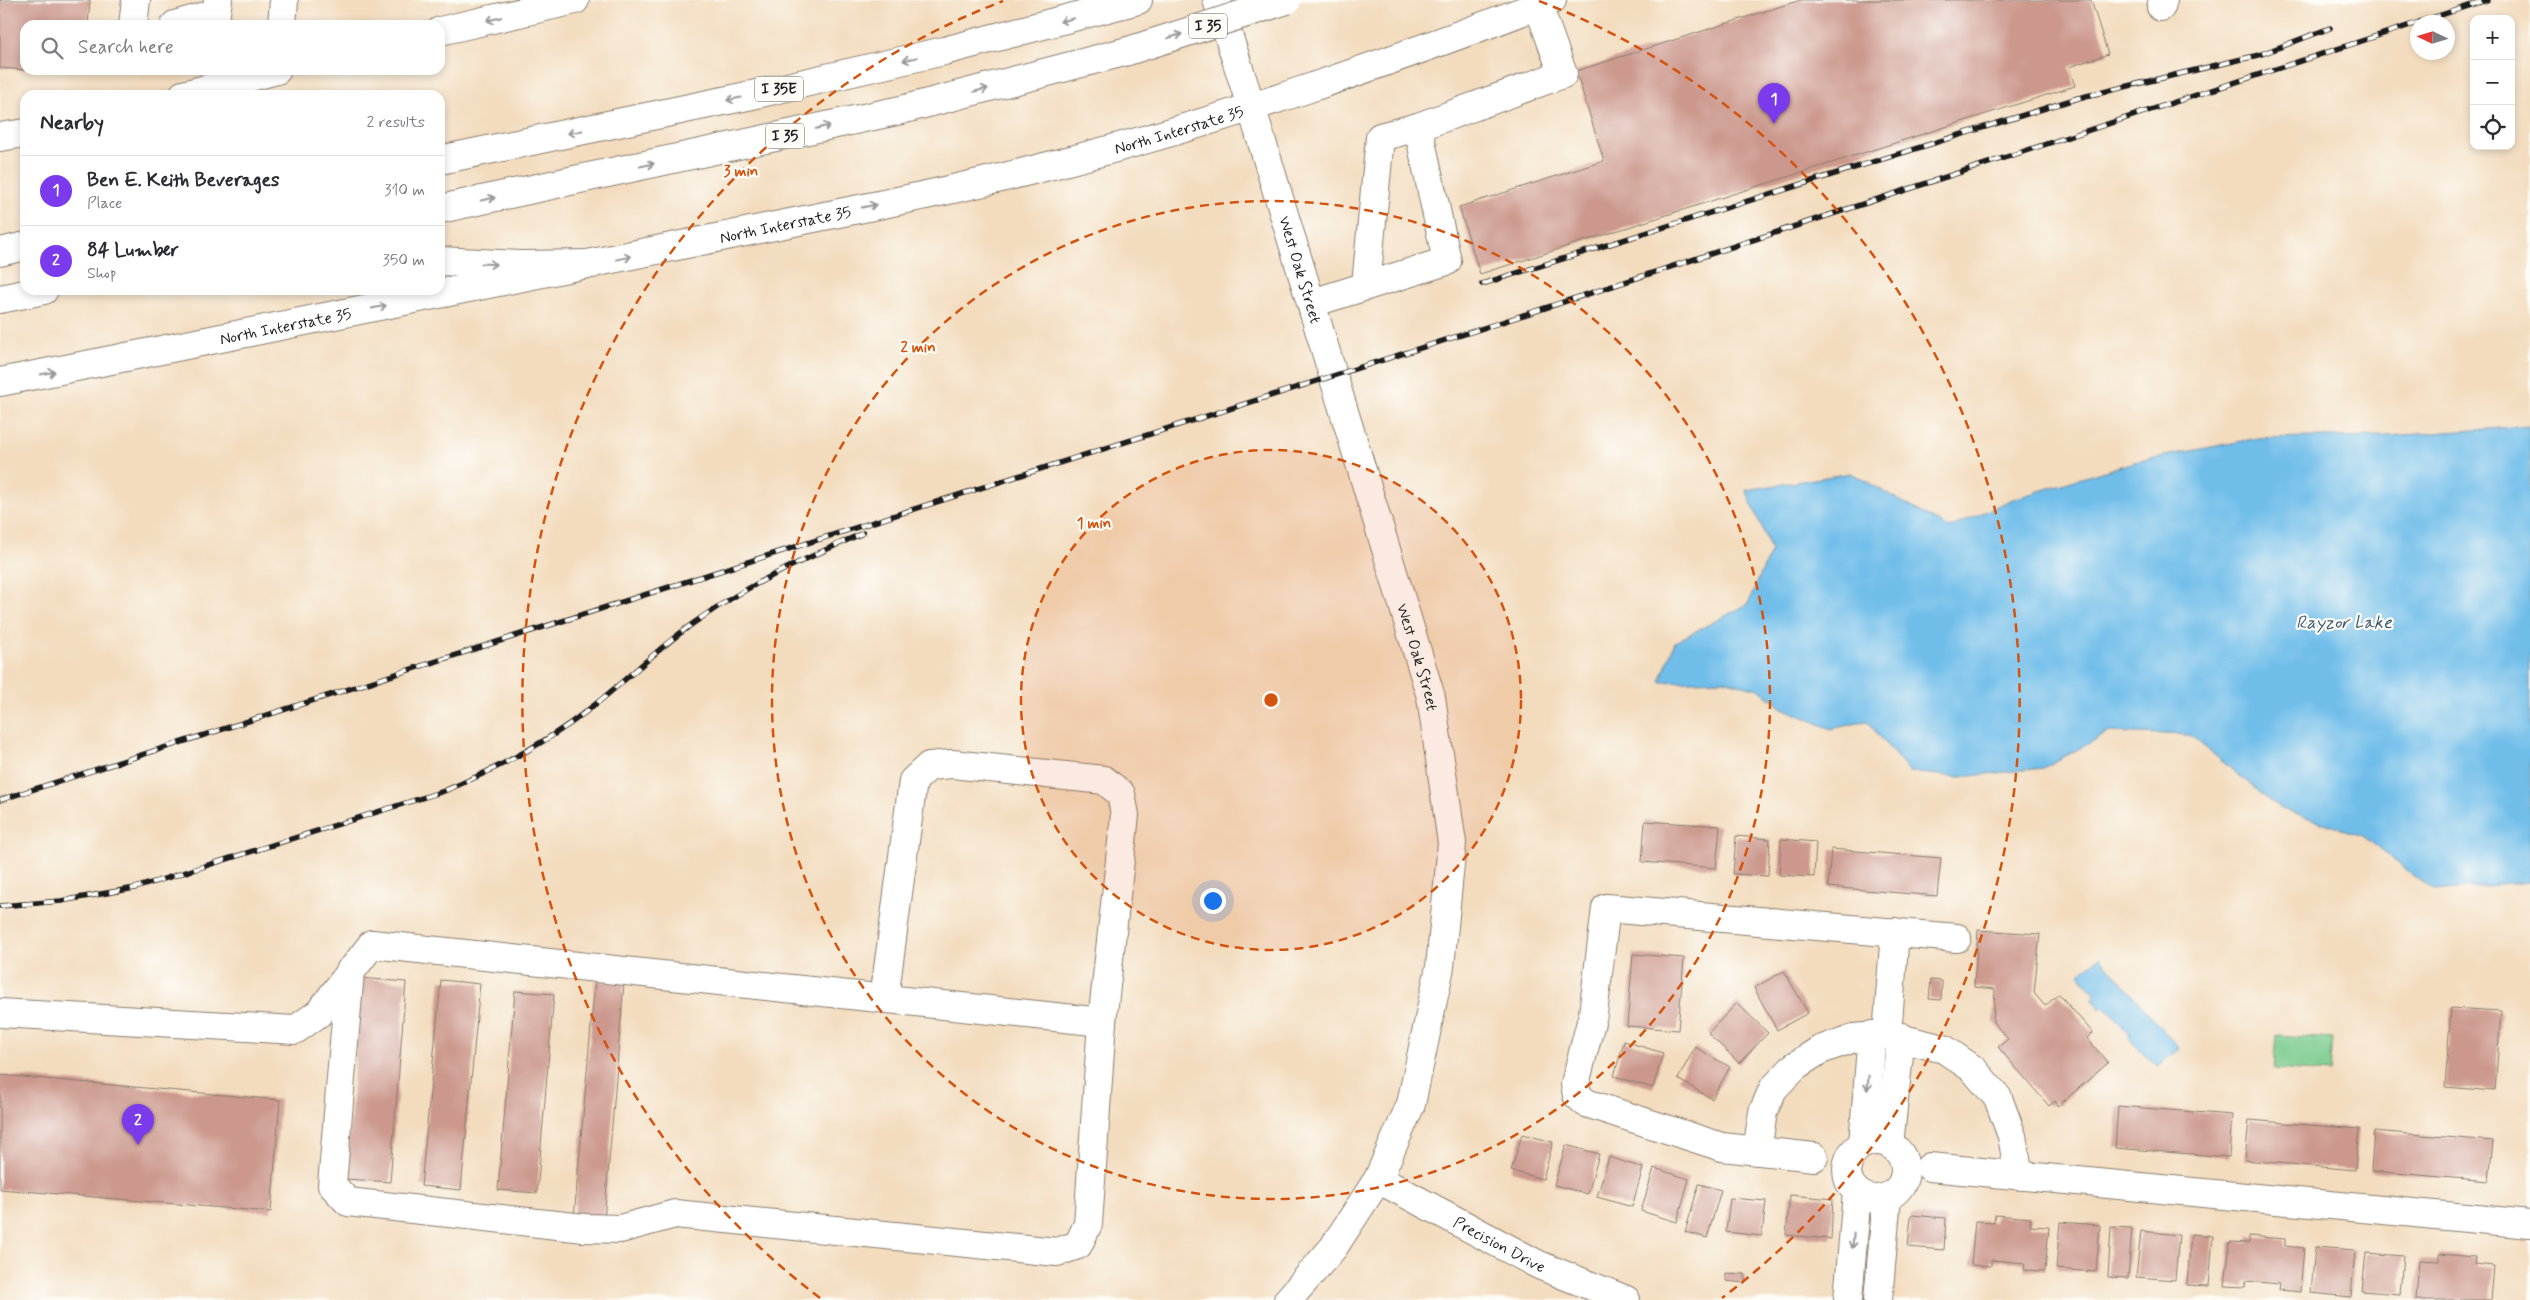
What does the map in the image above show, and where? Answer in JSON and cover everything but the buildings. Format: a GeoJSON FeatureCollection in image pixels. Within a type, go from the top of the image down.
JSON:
{"type":"FeatureCollection","features":[{"type":"Feature","properties":{"kind":"main road"},"geometry":{"type":"LineString","coordinates":[[134,20],[136,0]]}},
{"type":"Feature","properties":{"kind":"main road"},"geometry":{"type":"LineString","coordinates":[[192,20],[216,13],[218,0]]}},
{"type":"Feature","properties":{"kind":"main road"},"geometry":{"type":"LineString","coordinates":[[282,20],[284,0]]}},
{"type":"Feature","properties":{"kind":"main road"},"geometry":{"type":"LineString","coordinates":[[445,31],[575,0]]}},
{"type":"Feature","properties":{"kind":"main road","name":"West Oak Street"},"geometry":{"type":"LineString","coordinates":[[1217,0],[1312,303],[1431,697],[1452,843],[1440,967],[1410,1104],[1378,1179],[1333,1248],[1288,1300]]}},
{"type":"Feature","properties":{"kind":"main road","name":"I 35"},"geometry":{"type":"LineString","coordinates":[[445,208],[901,110],[1128,51],[1287,0]]}},
{"type":"Feature","properties":{"kind":"main road"},"geometry":{"type":"LineString","coordinates":[[1366,285],[1380,137],[1418,127],[1563,74],[1545,3]]}},
{"type":"Feature","properties":{"kind":"main road","name":"North Interstate 35"},"geometry":{"type":"LineString","coordinates":[[445,293],[996,180],[1155,137],[1367,68],[1545,3]]}},
{"type":"Feature","properties":{"kind":"main road","name":"I 35E"},"geometry":{"type":"LineString","coordinates":[[445,159],[810,82],[944,51],[1126,4]]}},
{"type":"Feature","properties":{"kind":"main road"},"geometry":{"type":"LineString","coordinates":[[201,90],[256,75]]}},
{"type":"Feature","properties":{"kind":"main road"},"geometry":{"type":"LineString","coordinates":[[1312,303],[1447,261],[1418,127]]}},
{"type":"Feature","properties":{"kind":"main road"},"geometry":{"type":"LineString","coordinates":[[0,137],[20,134]]}},
{"type":"Feature","properties":{"kind":"main road"},"geometry":{"type":"LineString","coordinates":[[0,252],[20,247]]}},
{"type":"Feature","properties":{"kind":"main road"},"geometry":{"type":"LineString","coordinates":[[445,261],[520,265],[592,264]]}},
{"type":"Feature","properties":{"kind":"main road"},"geometry":{"type":"LineString","coordinates":[[0,299],[20,295]]}},
{"type":"Feature","properties":{"kind":"main road","name":"North Interstate 35"},"geometry":{"type":"LineString","coordinates":[[0,382],[436,295]]}},
{"type":"Feature","properties":{"kind":"main road"},"geometry":{"type":"LineString","coordinates":[[350,971],[332,1185],[348,1202],[584,1228],[620,1230],[675,1214],[1058,1252],[1078,1245],[1088,1224],[1102,1022],[1126,815],[1121,794],[1104,780],[952,764],[930,766],[913,781],[884,999]]}},
{"type":"Feature","properties":{"kind":"main road"},"geometry":{"type":"LineString","coordinates":[[1814,1157],[1722,1147],[1586,1102],[1577,1095],[1575,1084],[1593,1014],[1606,908],[1957,938]]}},
{"type":"Feature","properties":{"kind":"main road"},"geometry":{"type":"LineString","coordinates":[[1889,1144],[1886,1036],[1895,932]]}},
{"type":"Feature","properties":{"kind":"main road"},"geometry":{"type":"LineString","coordinates":[[0,1013],[295,1030],[319,1013],[372,944],[1102,1022]]}},
{"type":"Feature","properties":{"kind":"main road"},"geometry":{"type":"LineString","coordinates":[[1862,1144],[1876,1141],[1889,1144],[1901,1156],[1905,1172],[1899,1187],[1886,1197],[1871,1199],[1857,1192],[1848,1179],[1848,1163],[1851,1155],[1862,1144],[1886,1036]]}},
{"type":"Feature","properties":{"kind":"main road"},"geometry":{"type":"LineString","coordinates":[[1756,1151],[1763,1112],[1773,1089],[1796,1066],[1820,1050],[1854,1038],[1886,1036],[1944,1049],[1972,1069],[1998,1098],[2012,1136],[2020,1176]]}},
{"type":"Feature","properties":{"kind":"main road"},"geometry":{"type":"LineString","coordinates":[[1930,1166],[2530,1224]]}},
{"type":"Feature","properties":{"kind":"main road","name":"Precision Drive"},"geometry":{"type":"LineString","coordinates":[[1378,1179],[1539,1265],[1626,1300]]}},
{"type":"Feature","properties":{"kind":"main road"},"geometry":{"type":"LineString","coordinates":[[1848,1300],[1857,1192]]}},
{"type":"Feature","properties":{"kind":"main road"},"geometry":{"type":"LineString","coordinates":[[1878,1300],[1886,1197]]}},
{"type":"Feature","properties":{"kind":"green space"},"geometry":{"type":"Polygon","coordinates":[[[2277,1035],[2333,1039],[2330,1073],[2274,1069],[2277,1035]]]}},
{"type":"Feature","properties":{"kind":"water","name":"Rayzor Lake"},"geometry":{"type":"Polygon","coordinates":[[[2530,426],[2530,882],[2434,891],[2363,836],[2279,808],[2190,735],[2110,732],[2043,768],[1960,777],[1909,772],[1867,721],[1831,729],[1782,708],[1759,689],[1723,680],[1660,682],[1675,642],[1748,604],[1771,550],[1746,490],[1851,473],[1949,528],[2013,499],[2134,462],[2258,438],[2389,436],[2530,426]]]}},
{"type":"Feature","properties":{"kind":"water"},"geometry":{"type":"Polygon","coordinates":[[[2100,957],[2179,1049],[2157,1066],[2128,1038],[2130,1035],[2105,1006],[2101,1009],[2092,998],[2095,995],[2079,974],[2100,957]]]}},
{"type":"Feature","properties":{"kind":"railway"},"geometry":{"type":"LineString","coordinates":[[0,800],[1499,323],[2487,0]]}},
{"type":"Feature","properties":{"kind":"railway"},"geometry":{"type":"LineString","coordinates":[[1482,284],[2078,98],[2259,55],[2330,28]]}},
{"type":"Feature","properties":{"kind":"railway"},"geometry":{"type":"LineString","coordinates":[[0,906],[61,901],[135,888],[444,791],[464,783],[539,744],[575,720],[673,639],[720,605],[780,572],[863,533]]}},
{"type":"Feature","properties":{"kind":"place","name":"Ben E. Keith Beverages"},"geometry":{"type":"Point","coordinates":[1774,124]}},
{"type":"Feature","properties":{"kind":"place","name":"84 Lumber"},"geometry":{"type":"Point","coordinates":[138,1145]}}]}
